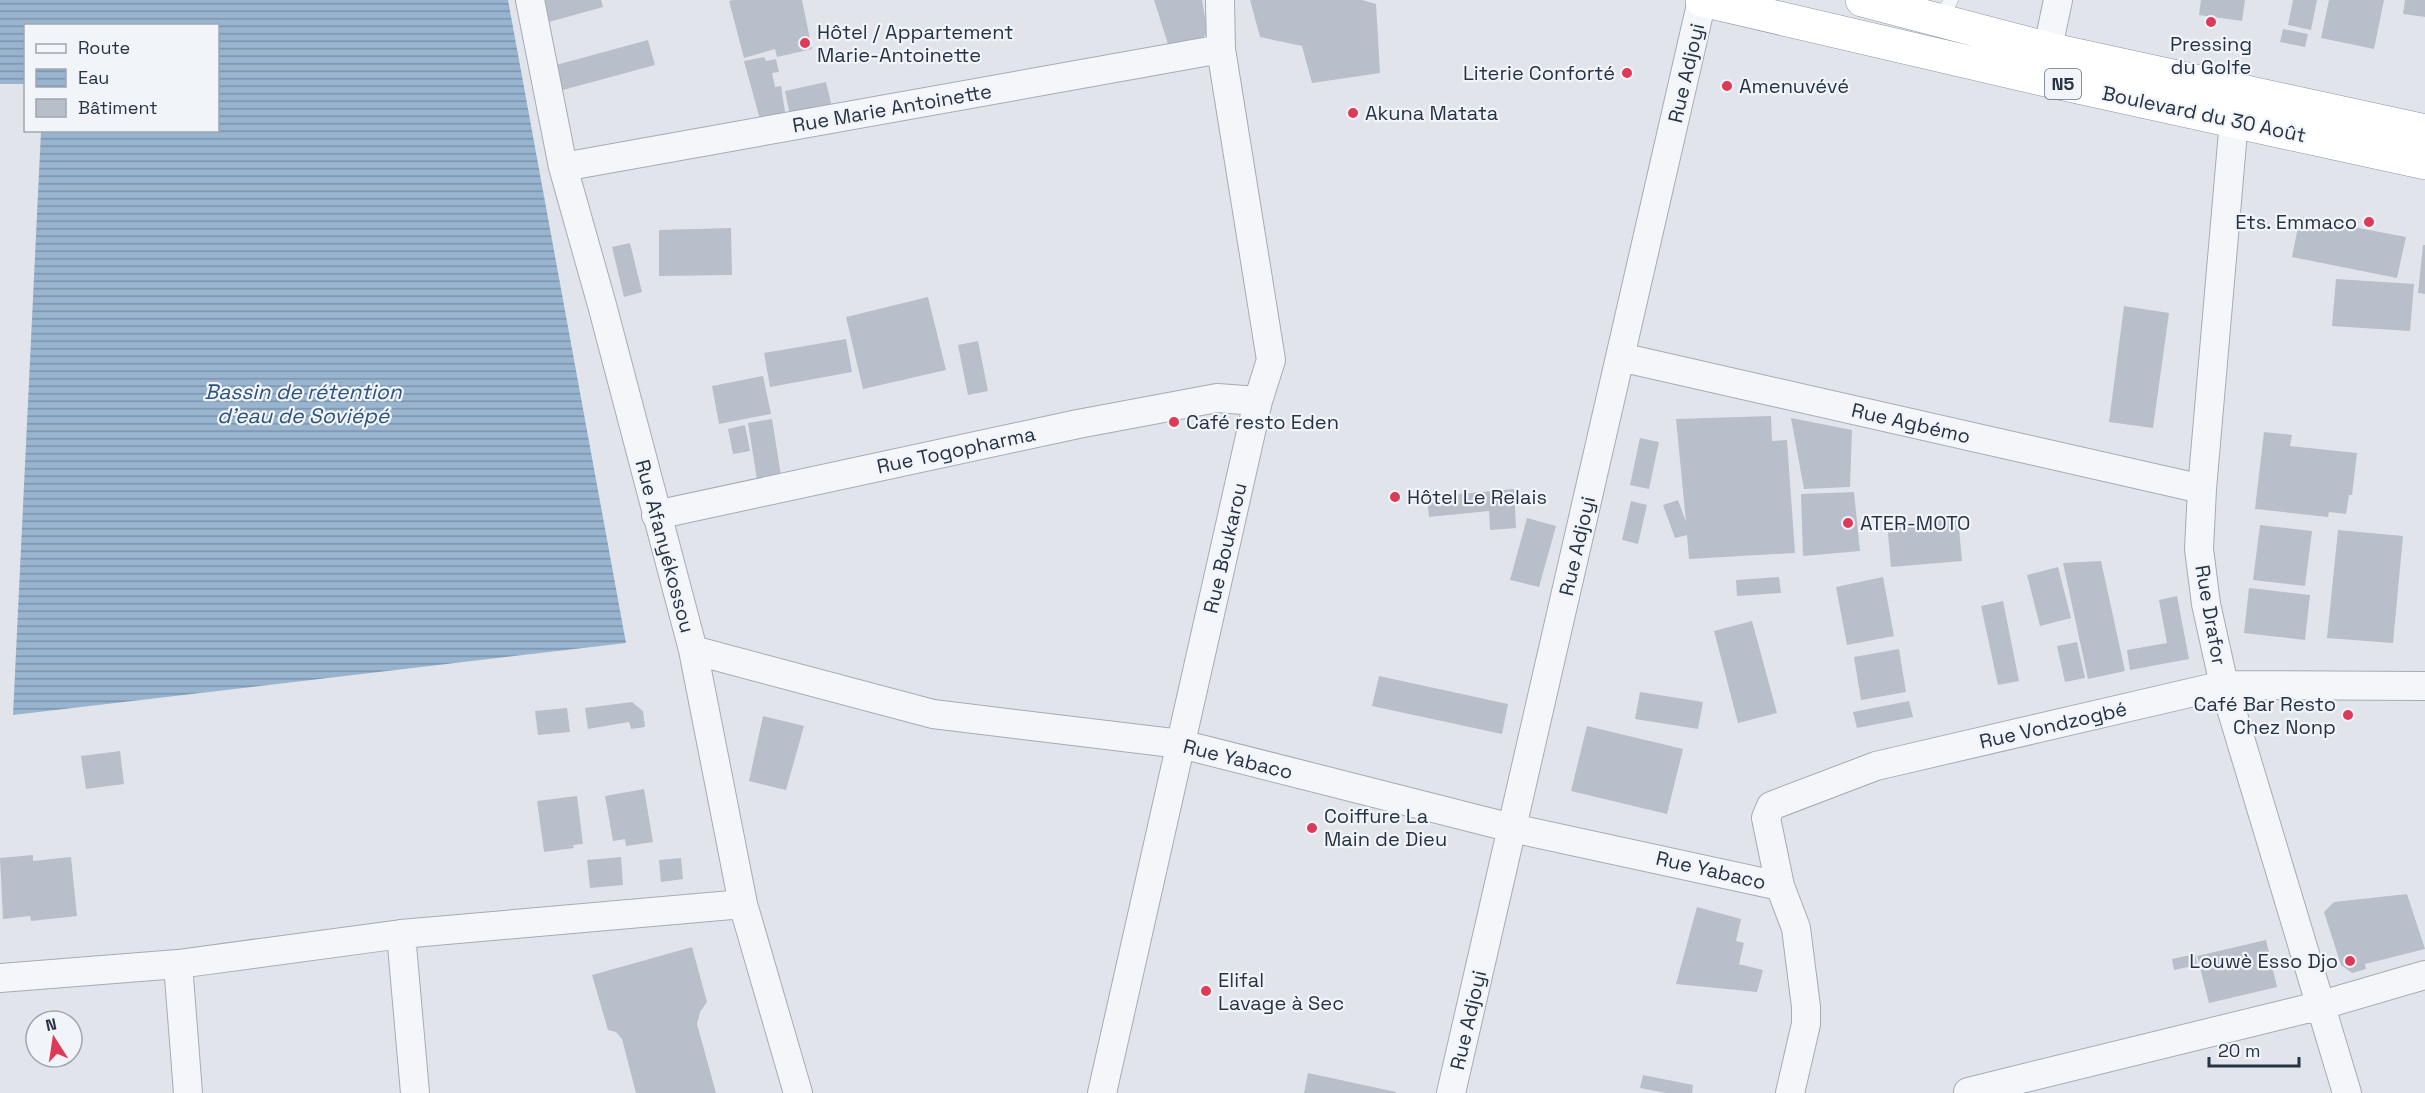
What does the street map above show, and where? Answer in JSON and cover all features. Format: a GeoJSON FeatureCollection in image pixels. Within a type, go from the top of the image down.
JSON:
{"type":"FeatureCollection","features":[{"type":"Feature","properties":{"kind":"highway","name":"Boulevard du 30 Août"},"geometry":{"type":"LineString","coordinates":[[1702,0],[2041,80],[2425,163]]}},
{"type":"Feature","properties":{"kind":"highway","name":"Boulevard du 30 Août"},"geometry":{"type":"LineString","coordinates":[[1862,0],[1946,10],[2049,49],[2425,131]]}},
{"type":"Feature","properties":{"kind":"street","name":"Rue Afanyékossou"},"geometry":{"type":"LineString","coordinates":[[530,0],[563,166],[602,304],[693,650],[742,904],[798,1093]]}},
{"type":"Feature","properties":{"kind":"street","name":"Rue Boukarou"},"geometry":{"type":"LineString","coordinates":[[1102,1093],[1258,401],[1271,360],[1221,49],[1220,0]]}},
{"type":"Feature","properties":{"kind":"street","name":"Rue Adjoyi"},"geometry":{"type":"LineString","coordinates":[[1451,1093],[1702,0]]}},
{"type":"Feature","properties":{"kind":"street"},"geometry":{"type":"LineString","coordinates":[[2041,80],[2058,0]]}},
{"type":"Feature","properties":{"kind":"street","name":"Rue Marie Antoinette"},"geometry":{"type":"LineString","coordinates":[[563,166],[1221,49]]}},
{"type":"Feature","properties":{"kind":"street","name":"Rue Drafor"},"geometry":{"type":"LineString","coordinates":[[2234,120],[2202,489],[2199,549],[2206,604],[2224,685],[2347,1093]]}},
{"type":"Feature","properties":{"kind":"street","name":"Rue Agbémo"},"geometry":{"type":"LineString","coordinates":[[1620,357],[2202,489]]}},
{"type":"Feature","properties":{"kind":"street","name":"Rue Togopharma"},"geometry":{"type":"LineString","coordinates":[[656,515],[1089,422],[1217,398],[1258,401]]}},
{"type":"Feature","properties":{"kind":"street","name":"Rue Yabaco"},"geometry":{"type":"LineString","coordinates":[[693,650],[933,714],[1181,744],[1512,828],[1780,885]]}},
{"type":"Feature","properties":{"kind":"street","name":"Rue Vondzogbé"},"geometry":{"type":"LineString","coordinates":[[1790,1093],[1806,1024],[1806,1007],[1796,928],[1780,885],[1766,818],[1771,806],[1876,766],[2224,685],[2425,686]]}},
{"type":"Feature","properties":{"kind":"street"},"geometry":{"type":"LineString","coordinates":[[0,978],[178,964],[401,934],[742,904]]}},
{"type":"Feature","properties":{"kind":"street"},"geometry":{"type":"LineString","coordinates":[[401,934],[415,1093]]}},
{"type":"Feature","properties":{"kind":"street"},"geometry":{"type":"LineString","coordinates":[[178,964],[188,1093]]}},
{"type":"Feature","properties":{"kind":"street"},"geometry":{"type":"LineString","coordinates":[[1968,1092],[2010,1087],[2322,1005],[2425,975]]}},
{"type":"Feature","properties":{"kind":"water","name":"Bassin de rétention d'eau de Soviépé"},"geometry":{"type":"Polygon","coordinates":[[[0,0],[508,0],[626,643],[13,715],[41,132],[219,132],[219,24],[24,24],[24,84],[0,84],[0,0]]]}},
{"type":"Feature","properties":{"kind":"building"},"geometry":{"type":"Polygon","coordinates":[[[601,0],[603,7],[549,22],[544,1],[601,0]]]}},
{"type":"Feature","properties":{"kind":"building"},"geometry":{"type":"Polygon","coordinates":[[[802,0],[812,49],[777,57],[775,49],[744,58],[729,1],[802,0]]]}},
{"type":"Feature","properties":{"kind":"building"},"geometry":{"type":"Polygon","coordinates":[[[1154,0],[1202,0],[1208,33],[1198,41],[1168,44],[1154,0]]]}},
{"type":"Feature","properties":{"kind":"building"},"geometry":{"type":"Polygon","coordinates":[[[1250,0],[1362,0],[1376,4],[1380,73],[1312,83],[1302,46],[1260,37],[1250,0]]]}},
{"type":"Feature","properties":{"kind":"building"},"geometry":{"type":"Polygon","coordinates":[[[2201,0],[2245,0],[2242,21],[2199,15],[2201,0]]]}},
{"type":"Feature","properties":{"kind":"building"},"geometry":{"type":"Polygon","coordinates":[[[2293,0],[2317,0],[2311,30],[2288,25],[2293,0]]]}},
{"type":"Feature","properties":{"kind":"building"},"geometry":{"type":"Polygon","coordinates":[[[2329,0],[2384,0],[2374,49],[2321,38],[2329,0]]]}},
{"type":"Feature","properties":{"kind":"building"},"geometry":{"type":"Polygon","coordinates":[[[2405,0],[2425,0],[2425,17],[2403,14],[2405,0]]]}},
{"type":"Feature","properties":{"kind":"building"},"geometry":{"type":"Polygon","coordinates":[[[2283,29],[2308,34],[2305,47],[2280,42],[2283,29]]]}},
{"type":"Feature","properties":{"kind":"building"},"geometry":{"type":"Polygon","coordinates":[[[648,40],[655,65],[563,90],[556,65],[648,40]]]}},
{"type":"Feature","properties":{"kind":"building"},"geometry":{"type":"Polygon","coordinates":[[[764,57],[766,61],[776,59],[779,72],[772,73],[775,87],[781,86],[785,112],[772,115],[774,121],[761,123],[744,61],[764,57]]]}},
{"type":"Feature","properties":{"kind":"building"},"geometry":{"type":"Polygon","coordinates":[[[826,82],[832,107],[790,116],[785,91],[826,82]]]}},
{"type":"Feature","properties":{"kind":"building"},"geometry":{"type":"Polygon","coordinates":[[[2300,217],[2406,237],[2397,278],[2292,257],[2300,217]]]}},
{"type":"Feature","properties":{"kind":"building"},"geometry":{"type":"Polygon","coordinates":[[[731,228],[732,275],[659,276],[659,230],[731,228]]]}},
{"type":"Feature","properties":{"kind":"building"},"geometry":{"type":"Polygon","coordinates":[[[630,243],[642,292],[624,297],[612,247],[630,243]]]}},
{"type":"Feature","properties":{"kind":"building"},"geometry":{"type":"Polygon","coordinates":[[[2423,245],[2425,245],[2425,294],[2418,293],[2423,245]]]}},
{"type":"Feature","properties":{"kind":"building"},"geometry":{"type":"Polygon","coordinates":[[[2336,279],[2414,284],[2410,331],[2332,326],[2336,279]]]}},
{"type":"Feature","properties":{"kind":"building"},"geometry":{"type":"Polygon","coordinates":[[[928,297],[946,370],[863,389],[846,317],[928,297]]]}},
{"type":"Feature","properties":{"kind":"building"},"geometry":{"type":"Polygon","coordinates":[[[2124,306],[2169,313],[2153,428],[2109,422],[2124,306]]]}},
{"type":"Feature","properties":{"kind":"building"},"geometry":{"type":"Polygon","coordinates":[[[846,339],[852,372],[770,387],[764,353],[846,339]]]}},
{"type":"Feature","properties":{"kind":"building"},"geometry":{"type":"Polygon","coordinates":[[[978,341],[988,391],[968,395],[958,345],[978,341]]]}},
{"type":"Feature","properties":{"kind":"building"},"geometry":{"type":"Polygon","coordinates":[[[763,376],[771,414],[719,424],[712,386],[763,376]]]}},
{"type":"Feature","properties":{"kind":"building"},"geometry":{"type":"Polygon","coordinates":[[[1771,416],[1772,441],[1787,440],[1795,553],[1689,559],[1687,535],[1675,538],[1663,505],[1678,500],[1686,522],[1676,419],[1771,416]]]}},
{"type":"Feature","properties":{"kind":"building"},"geometry":{"type":"Polygon","coordinates":[[[1791,418],[1852,430],[1850,487],[1804,489],[1791,418]]]}},
{"type":"Feature","properties":{"kind":"building"},"geometry":{"type":"Polygon","coordinates":[[[772,419],[782,482],[758,486],[748,423],[772,419]]]}},
{"type":"Feature","properties":{"kind":"building"},"geometry":{"type":"Polygon","coordinates":[[[745,425],[750,451],[733,454],[728,429],[745,425]]]}},
{"type":"Feature","properties":{"kind":"building"},"geometry":{"type":"Polygon","coordinates":[[[2264,432],[2292,435],[2290,446],[2357,453],[2352,495],[2349,495],[2346,514],[2329,512],[2328,517],[2255,509],[2264,432]]]}},
{"type":"Feature","properties":{"kind":"building"},"geometry":{"type":"Polygon","coordinates":[[[1640,438],[1659,442],[1649,489],[1630,485],[1640,438]]]}},
{"type":"Feature","properties":{"kind":"building"},"geometry":{"type":"Polygon","coordinates":[[[1514,489],[1516,528],[1490,530],[1489,511],[1429,517],[1427,497],[1514,489]]]}},
{"type":"Feature","properties":{"kind":"building"},"geometry":{"type":"Polygon","coordinates":[[[1854,492],[1860,551],[1803,556],[1801,494],[1854,492]]]}},
{"type":"Feature","properties":{"kind":"building"},"geometry":{"type":"Polygon","coordinates":[[[1631,501],[1647,505],[1638,544],[1622,540],[1631,501]]]}},
{"type":"Feature","properties":{"kind":"building"},"geometry":{"type":"Polygon","coordinates":[[[1527,518],[1556,526],[1539,587],[1510,580],[1527,518]]]}},
{"type":"Feature","properties":{"kind":"building"},"geometry":{"type":"Polygon","coordinates":[[[1958,518],[1962,561],[1891,567],[1887,523],[1958,518]]]}},
{"type":"Feature","properties":{"kind":"building"},"geometry":{"type":"Polygon","coordinates":[[[2260,525],[2312,531],[2305,586],[2253,580],[2260,525]]]}},
{"type":"Feature","properties":{"kind":"building"},"geometry":{"type":"Polygon","coordinates":[[[2338,530],[2403,536],[2393,643],[2327,638],[2338,530]]]}},
{"type":"Feature","properties":{"kind":"building"},"geometry":{"type":"Polygon","coordinates":[[[2101,561],[2125,671],[2088,679],[2063,563],[2101,561]]]}},
{"type":"Feature","properties":{"kind":"building"},"geometry":{"type":"Polygon","coordinates":[[[2058,567],[2071,618],[2040,626],[2027,575],[2058,567]]]}},
{"type":"Feature","properties":{"kind":"building"},"geometry":{"type":"Polygon","coordinates":[[[1779,577],[1781,593],[1737,596],[1736,580],[1779,577]]]}},
{"type":"Feature","properties":{"kind":"building"},"geometry":{"type":"Polygon","coordinates":[[[1883,577],[1894,636],[1847,645],[1836,587],[1883,577]]]}},
{"type":"Feature","properties":{"kind":"building"},"geometry":{"type":"Polygon","coordinates":[[[2249,588],[2310,595],[2305,640],[2244,633],[2249,588]]]}},
{"type":"Feature","properties":{"kind":"building"},"geometry":{"type":"Polygon","coordinates":[[[2177,596],[2189,659],[2130,670],[2127,650],[2167,643],[2159,600],[2177,596]]]}},
{"type":"Feature","properties":{"kind":"building"},"geometry":{"type":"Polygon","coordinates":[[[2003,601],[2019,681],[1998,685],[1981,606],[2003,601]]]}},
{"type":"Feature","properties":{"kind":"building"},"geometry":{"type":"Polygon","coordinates":[[[1752,621],[1777,713],[1738,723],[1714,631],[1752,621]]]}},
{"type":"Feature","properties":{"kind":"building"},"geometry":{"type":"Polygon","coordinates":[[[2077,642],[2085,678],[2065,682],[2057,646],[2077,642]]]}},
{"type":"Feature","properties":{"kind":"building"},"geometry":{"type":"Polygon","coordinates":[[[1899,649],[1906,692],[1861,700],[1854,657],[1899,649]]]}},
{"type":"Feature","properties":{"kind":"building"},"geometry":{"type":"Polygon","coordinates":[[[1379,676],[1508,704],[1502,734],[1372,706],[1379,676]]]}},
{"type":"Feature","properties":{"kind":"building"},"geometry":{"type":"Polygon","coordinates":[[[1640,692],[1703,702],[1698,729],[1635,719],[1640,692]]]}},
{"type":"Feature","properties":{"kind":"building"},"geometry":{"type":"Polygon","coordinates":[[[1909,701],[1913,717],[1857,728],[1853,712],[1909,701]]]}},
{"type":"Feature","properties":{"kind":"building"},"geometry":{"type":"Polygon","coordinates":[[[632,702],[643,711],[645,727],[631,729],[629,722],[588,729],[585,708],[632,702]]]}},
{"type":"Feature","properties":{"kind":"building"},"geometry":{"type":"Polygon","coordinates":[[[567,708],[570,732],[538,735],[535,711],[567,708]]]}},
{"type":"Feature","properties":{"kind":"building"},"geometry":{"type":"Polygon","coordinates":[[[763,716],[804,726],[786,790],[749,781],[763,716]]]}},
{"type":"Feature","properties":{"kind":"building"},"geometry":{"type":"Polygon","coordinates":[[[1587,726],[1683,749],[1667,814],[1571,791],[1587,726]]]}},
{"type":"Feature","properties":{"kind":"building"},"geometry":{"type":"Polygon","coordinates":[[[120,751],[124,784],[86,789],[81,756],[120,751]]]}},
{"type":"Feature","properties":{"kind":"building"},"geometry":{"type":"Polygon","coordinates":[[[644,789],[653,842],[626,846],[625,839],[613,841],[605,796],[644,789]]]}},
{"type":"Feature","properties":{"kind":"building"},"geometry":{"type":"Polygon","coordinates":[[[577,796],[583,844],[573,845],[574,848],[544,852],[537,801],[577,796]]]}},
{"type":"Feature","properties":{"kind":"building"},"geometry":{"type":"Polygon","coordinates":[[[33,855],[33,861],[71,857],[77,916],[31,921],[30,916],[3,919],[0,858],[33,855]]]}},
{"type":"Feature","properties":{"kind":"building"},"geometry":{"type":"Polygon","coordinates":[[[621,857],[623,885],[590,888],[587,860],[621,857]]]}},
{"type":"Feature","properties":{"kind":"building"},"geometry":{"type":"Polygon","coordinates":[[[681,858],[683,879],[661,882],[659,860],[681,858]]]}},
{"type":"Feature","properties":{"kind":"building"},"geometry":{"type":"Polygon","coordinates":[[[2407,894],[2425,949],[2365,964],[2366,969],[2352,973],[2341,965],[2324,912],[2334,902],[2407,894]]]}},
{"type":"Feature","properties":{"kind":"building"},"geometry":{"type":"Polygon","coordinates":[[[1697,907],[1741,919],[1736,941],[1744,943],[1739,964],[1763,970],[1757,992],[1676,984],[1697,907]]]}},
{"type":"Feature","properties":{"kind":"building"},"geometry":{"type":"Polygon","coordinates":[[[2266,940],[2277,987],[2209,1003],[2197,956],[2266,940]]]}},
{"type":"Feature","properties":{"kind":"building"},"geometry":{"type":"Polygon","coordinates":[[[692,947],[707,1002],[700,1012],[697,1024],[716,1093],[636,1093],[622,1039],[616,1032],[608,1030],[592,975],[692,947]]]}},
{"type":"Feature","properties":{"kind":"building"},"geometry":{"type":"Polygon","coordinates":[[[2195,954],[2197,965],[2174,970],[2172,959],[2195,954]]]}},
{"type":"Feature","properties":{"kind":"building"},"geometry":{"type":"Polygon","coordinates":[[[1308,1073],[1396,1092],[1396,1093],[1304,1093],[1308,1073]]]}},
{"type":"Feature","properties":{"kind":"building"},"geometry":{"type":"Polygon","coordinates":[[[1643,1075],[1693,1085],[1692,1093],[1666,1093],[1640,1088],[1643,1075]]]}},
{"type":"Feature","properties":{"kind":"place","name":"Pressing du Golfe"},"geometry":{"type":"Point","coordinates":[2211,22]}},
{"type":"Feature","properties":{"kind":"place","name":"Hôtel / Appartement Marie-Antoinette"},"geometry":{"type":"Point","coordinates":[805,43]}},
{"type":"Feature","properties":{"kind":"place","name":"Literie Conforté"},"geometry":{"type":"Point","coordinates":[1627,73]}},
{"type":"Feature","properties":{"kind":"place","name":"Amenuvévé"},"geometry":{"type":"Point","coordinates":[1727,86]}},
{"type":"Feature","properties":{"kind":"place","name":"Akuna Matata"},"geometry":{"type":"Point","coordinates":[1353,113]}},
{"type":"Feature","properties":{"kind":"place","name":"Ets. Emmaco"},"geometry":{"type":"Point","coordinates":[2369,222]}},
{"type":"Feature","properties":{"kind":"place","name":"Café resto Eden"},"geometry":{"type":"Point","coordinates":[1174,422]}},
{"type":"Feature","properties":{"kind":"place","name":"Hôtel Le Relais"},"geometry":{"type":"Point","coordinates":[1395,497]}},
{"type":"Feature","properties":{"kind":"place","name":"ATER-MOTO"},"geometry":{"type":"Point","coordinates":[1848,523]}},
{"type":"Feature","properties":{"kind":"place","name":"Café Bar Resto Chez Nonp"},"geometry":{"type":"Point","coordinates":[2348,715]}},
{"type":"Feature","properties":{"kind":"place","name":"Coiffure La Main de Dieu"},"geometry":{"type":"Point","coordinates":[1312,828]}},
{"type":"Feature","properties":{"kind":"place","name":"Louwè Esso Djo"},"geometry":{"type":"Point","coordinates":[2350,961]}},
{"type":"Feature","properties":{"kind":"place","name":"Elifal Lavage à Sec"},"geometry":{"type":"Point","coordinates":[1206,991]}}]}
